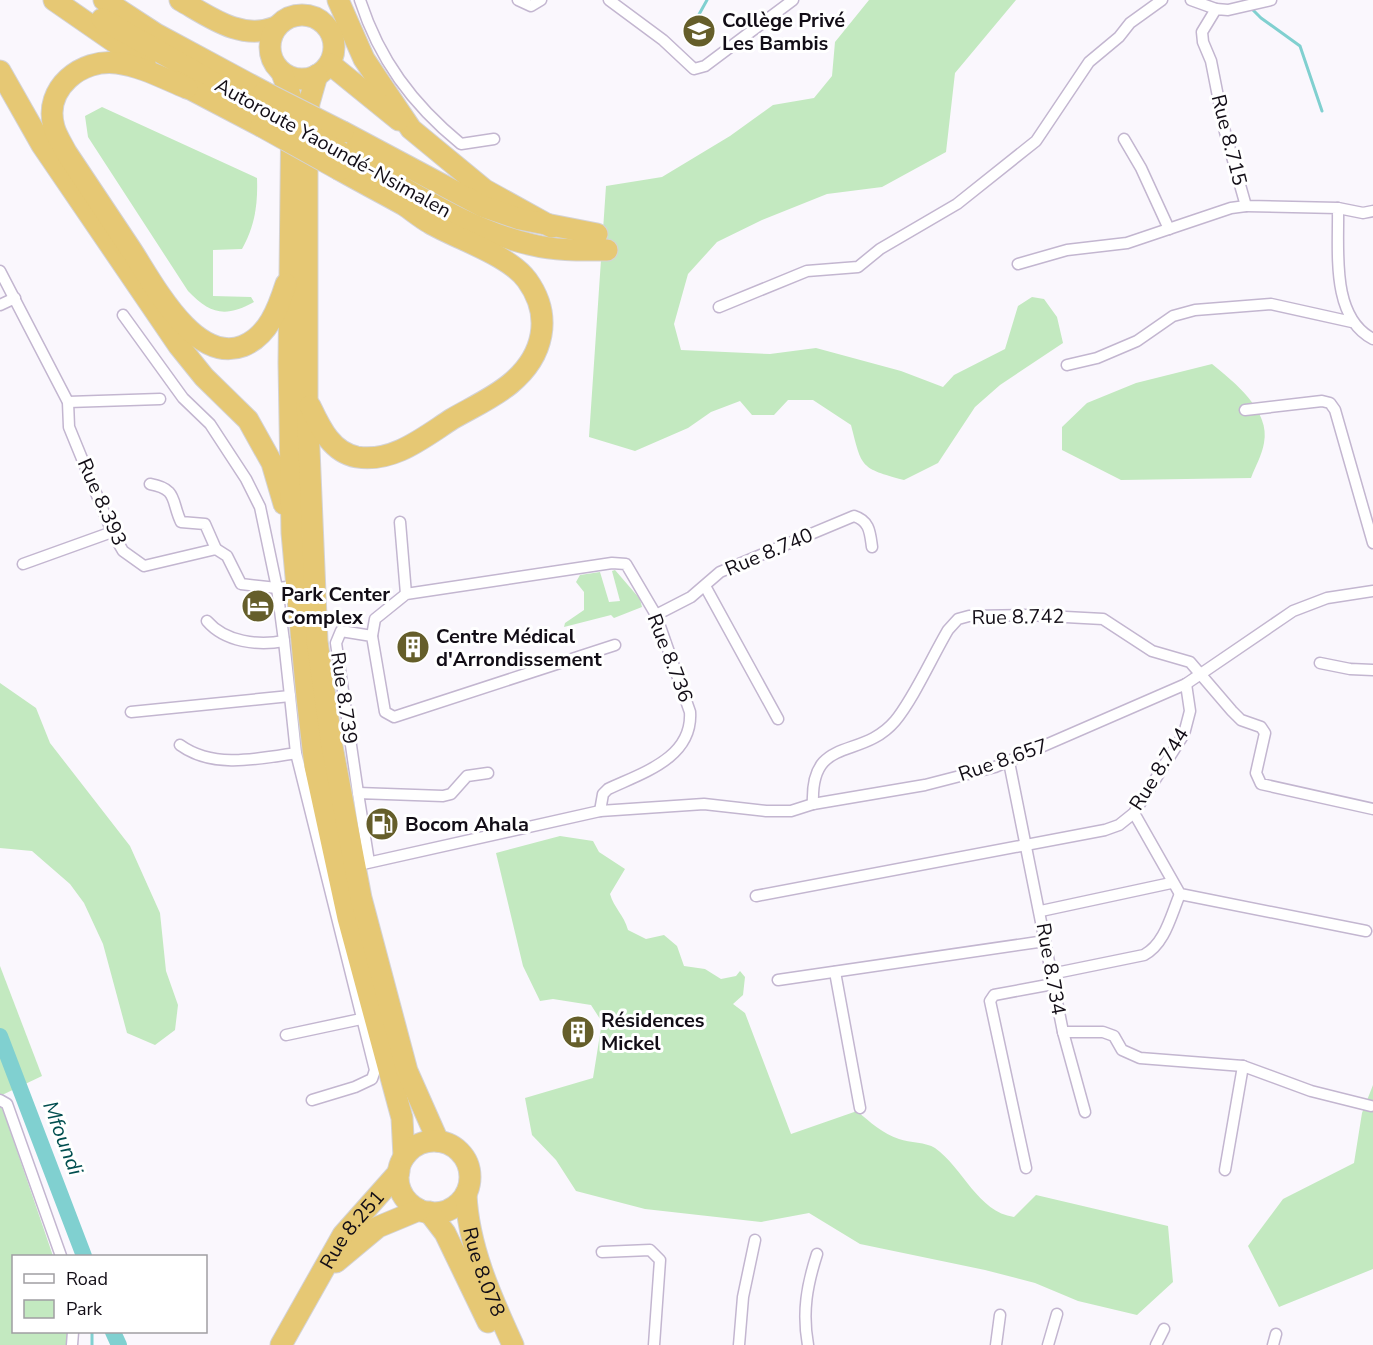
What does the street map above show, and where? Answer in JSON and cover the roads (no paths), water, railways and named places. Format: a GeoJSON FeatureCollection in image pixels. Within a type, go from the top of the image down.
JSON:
{"type":"FeatureCollection","features":[{"type":"Feature","properties":{"kind":"highway"},"geometry":{"type":"LineString","coordinates":[[54,0],[129,54],[187,88]]}},
{"type":"Feature","properties":{"kind":"highway","name":"Autoroute Yaoundé-Nsimalen"},"geometry":{"type":"LineString","coordinates":[[74,0],[108,24],[458,217],[496,234],[550,248],[602,242]]}},
{"type":"Feature","properties":{"kind":"highway","name":"Autoroute Yaoundé-Nsimalen"},"geometry":{"type":"LineString","coordinates":[[104,0],[156,33],[262,109]]}},
{"type":"Feature","properties":{"kind":"highway"},"geometry":{"type":"LineString","coordinates":[[180,0],[237,30],[263,32],[304,14],[324,23]]}},
{"type":"Feature","properties":{"kind":"highway"},"geometry":{"type":"LineString","coordinates":[[292,0],[269,46],[271,57],[282,73],[292,101],[292,264],[289,363],[292,533],[287,587],[315,766],[348,918],[363,1008],[402,1118],[401,1164],[403,1194],[424,1211],[450,1209],[466,1194],[470,1173],[467,1161],[450,1144],[438,1141],[419,1144],[401,1164]]}},
{"type":"Feature","properties":{"kind":"highway"},"geometry":{"type":"LineString","coordinates":[[315,0],[334,42],[309,103],[307,124],[307,401],[317,641],[332,746],[362,864],[407,1071],[438,1141]]}},
{"type":"Feature","properties":{"kind":"highway"},"geometry":{"type":"LineString","coordinates":[[339,0],[364,59],[411,129]]}},
{"type":"Feature","properties":{"kind":"highway"},"geometry":{"type":"LineString","coordinates":[[262,109],[187,88],[134,66],[98,63],[80,68],[66,79],[57,93],[52,110],[54,127],[66,152],[170,307],[194,335],[206,344],[221,350],[236,349],[252,342],[266,330],[281,299],[292,264]]}},
{"type":"Feature","properties":{"kind":"highway"},"geometry":{"type":"LineString","coordinates":[[282,73],[297,80],[323,69]]}},
{"type":"Feature","properties":{"kind":"highway"},"geometry":{"type":"LineString","coordinates":[[323,69],[411,129],[486,190],[552,227]]}},
{"type":"Feature","properties":{"kind":"highway"},"geometry":{"type":"LineString","coordinates":[[0,71],[42,145],[179,346],[204,377],[249,420],[272,464],[292,533]]}},
{"type":"Feature","properties":{"kind":"highway"},"geometry":{"type":"LineString","coordinates":[[307,401],[323,432],[337,448],[357,457],[383,457],[407,447],[511,383],[534,355],[544,328],[541,303],[526,278],[508,263],[428,223],[342,152]]}},
{"type":"Feature","properties":{"kind":"highway","name":"Autoroute Yaoundé-Nsimalen"},"geometry":{"type":"LineString","coordinates":[[342,152],[482,206],[602,242]]}},
{"type":"Feature","properties":{"kind":"highway"},"geometry":{"type":"LineString","coordinates":[[406,207],[507,251],[550,260],[578,258],[602,242]]}},
{"type":"Feature","properties":{"kind":"highway","name":"Rue 8.251"},"geometry":{"type":"LineString","coordinates":[[281,1345],[313,1290],[325,1263],[343,1235],[401,1164]]}},
{"type":"Feature","properties":{"kind":"highway","name":"Rue 8.078"},"geometry":{"type":"LineString","coordinates":[[466,1194],[467,1219],[478,1258],[513,1345]]}},
{"type":"Feature","properties":{"kind":"highway","name":"Rue 8.251"},"geometry":{"type":"LineString","coordinates":[[313,1290],[355,1243],[378,1227],[424,1211]]}},
{"type":"Feature","properties":{"kind":"highway","name":"Rue 8.078"},"geometry":{"type":"LineString","coordinates":[[424,1211],[445,1233],[499,1345]]}},
{"type":"Feature","properties":{"kind":"street"},"geometry":{"type":"LineString","coordinates":[[360,0],[377,45],[393,74],[428,116],[460,144],[494,138]]}},
{"type":"Feature","properties":{"kind":"street"},"geometry":{"type":"LineString","coordinates":[[518,0],[531,6],[541,0]]}},
{"type":"Feature","properties":{"kind":"street"},"geometry":{"type":"LineString","coordinates":[[609,0],[663,40],[694,69],[705,66],[793,0]]}},
{"type":"Feature","properties":{"kind":"street"},"geometry":{"type":"LineString","coordinates":[[719,307],[807,271],[858,267],[880,249],[957,204],[1036,141],[1089,62],[1119,37],[1130,23],[1162,0]]}},
{"type":"Feature","properties":{"kind":"street"},"geometry":{"type":"LineString","coordinates":[[1191,0],[1216,9],[1228,9],[1271,0]]}},
{"type":"Feature","properties":{"kind":"street","name":"Rue 8.715"},"geometry":{"type":"LineString","coordinates":[[1216,9],[1202,32],[1203,42],[1211,62],[1225,132],[1246,206],[1338,208],[1373,212]]}},
{"type":"Feature","properties":{"kind":"street"},"geometry":{"type":"LineString","coordinates":[[1124,139],[1141,168],[1169,229]]}},
{"type":"Feature","properties":{"kind":"street"},"geometry":{"type":"LineString","coordinates":[[1018,264],[1067,250],[1127,243],[1231,208],[1246,206]]}},
{"type":"Feature","properties":{"kind":"street"},"geometry":{"type":"LineString","coordinates":[[1338,208],[1339,275],[1352,322],[1362,333],[1373,339]]}},
{"type":"Feature","properties":{"kind":"street","name":"Rue 8.393"},"geometry":{"type":"LineString","coordinates":[[0,271],[68,402],[69,427],[112,532],[123,551],[144,566],[216,549]]}},
{"type":"Feature","properties":{"kind":"street"},"geometry":{"type":"LineString","coordinates":[[0,305],[15,298]]}},
{"type":"Feature","properties":{"kind":"street"},"geometry":{"type":"LineString","coordinates":[[1067,365],[1097,358],[1137,341],[1173,316],[1195,310],[1271,304],[1352,322]]}},
{"type":"Feature","properties":{"kind":"street"},"geometry":{"type":"LineString","coordinates":[[123,315],[183,398],[210,424],[246,479],[260,507],[287,587],[284,641],[296,753],[363,1008],[375,1075],[355,1087],[312,1100]]}},
{"type":"Feature","properties":{"kind":"street"},"geometry":{"type":"LineString","coordinates":[[68,402],[160,399]]}},
{"type":"Feature","properties":{"kind":"street"},"geometry":{"type":"LineString","coordinates":[[1245,410],[1322,401],[1330,404],[1335,410],[1373,543]]}},
{"type":"Feature","properties":{"kind":"street"},"geometry":{"type":"LineString","coordinates":[[150,484],[161,486],[172,494],[181,522],[205,524],[216,549],[227,556],[241,584],[287,587]]}},
{"type":"Feature","properties":{"kind":"street","name":"Rue 8.740"},"geometry":{"type":"LineString","coordinates":[[656,615],[679,604],[705,586],[720,572],[854,516],[862,519],[868,526],[872,548]]}},
{"type":"Feature","properties":{"kind":"street"},"geometry":{"type":"LineString","coordinates":[[372,636],[375,619],[406,594],[400,522]]}},
{"type":"Feature","properties":{"kind":"street"},"geometry":{"type":"LineString","coordinates":[[23,564],[112,532]]}},
{"type":"Feature","properties":{"kind":"street","name":"Rue 8.736"},"geometry":{"type":"LineString","coordinates":[[406,594],[612,563],[626,564],[656,615],[690,712],[691,723],[682,743],[672,756],[662,764],[608,789],[603,794],[600,811]]}},
{"type":"Feature","properties":{"kind":"street"},"geometry":{"type":"LineString","coordinates":[[705,586],[778,719]]}},
{"type":"Feature","properties":{"kind":"street","name":"Rue 8.657"},"geometry":{"type":"LineString","coordinates":[[600,811],[704,804],[766,811],[791,811],[813,804],[925,785],[1009,762],[1186,684],[1293,610],[1327,598],[1373,591]]}},
{"type":"Feature","properties":{"kind":"street","name":"Rue 8.742"},"geometry":{"type":"LineString","coordinates":[[813,804],[812,788],[819,765],[826,758],[863,744],[895,721],[948,630],[958,620],[969,616],[1094,617],[1113,625],[1152,651],[1190,662],[1202,675]]}},
{"type":"Feature","properties":{"kind":"street"},"geometry":{"type":"LineString","coordinates":[[207,621],[216,632],[225,637],[271,644],[284,641]]}},
{"type":"Feature","properties":{"kind":"street","name":"Rue 8.739"},"geometry":{"type":"LineString","coordinates":[[358,793],[336,643],[341,632],[372,636],[385,712],[394,717],[615,645]]}},
{"type":"Feature","properties":{"kind":"street"},"geometry":{"type":"LineString","coordinates":[[1320,663],[1350,669],[1373,670]]}},
{"type":"Feature","properties":{"kind":"street"},"geometry":{"type":"LineString","coordinates":[[1202,675],[1241,720],[1261,727],[1265,733],[1256,773],[1261,784],[1373,809]]}},
{"type":"Feature","properties":{"kind":"street","name":"Rue 8.744"},"geometry":{"type":"LineString","coordinates":[[756,896],[1105,830],[1119,825],[1134,813],[1188,725],[1190,711],[1186,684]]}},
{"type":"Feature","properties":{"kind":"street"},"geometry":{"type":"LineString","coordinates":[[131,712],[290,696]]}},
{"type":"Feature","properties":{"kind":"street"},"geometry":{"type":"LineString","coordinates":[[180,745],[188,751],[225,761],[296,753]]}},
{"type":"Feature","properties":{"kind":"street","name":"Rue 8.734"},"geometry":{"type":"LineString","coordinates":[[1009,762],[1041,911],[1063,1032],[1103,1032],[1114,1036],[1122,1050],[1140,1058],[1243,1066],[1311,1091],[1371,1106]]}},
{"type":"Feature","properties":{"kind":"street"},"geometry":{"type":"LineString","coordinates":[[488,773],[467,776],[451,794],[443,796],[358,793],[362,864],[600,811]]}},
{"type":"Feature","properties":{"kind":"street"},"geometry":{"type":"LineString","coordinates":[[1134,813],[1158,853],[1171,883],[1180,894],[1366,931]]}},
{"type":"Feature","properties":{"kind":"street"},"geometry":{"type":"LineString","coordinates":[[1041,911],[1171,883]]}},
{"type":"Feature","properties":{"kind":"street"},"geometry":{"type":"LineString","coordinates":[[1026,1168],[990,1001],[994,995],[1152,951],[1161,938],[1180,894]]}},
{"type":"Feature","properties":{"kind":"street"},"geometry":{"type":"LineString","coordinates":[[777,980],[1046,941]]}},
{"type":"Feature","properties":{"kind":"street"},"geometry":{"type":"LineString","coordinates":[[835,972],[860,1108]]}},
{"type":"Feature","properties":{"kind":"street"},"geometry":{"type":"LineString","coordinates":[[286,1035],[363,1008]]}},
{"type":"Feature","properties":{"kind":"street"},"geometry":{"type":"LineString","coordinates":[[1063,1032],[1085,1113]]}},
{"type":"Feature","properties":{"kind":"street"},"geometry":{"type":"LineString","coordinates":[[1225,1170],[1243,1066]]}},
{"type":"Feature","properties":{"kind":"street"},"geometry":{"type":"LineString","coordinates":[[0,1100],[7,1104],[60,1255]]}},
{"type":"Feature","properties":{"kind":"street"},"geometry":{"type":"LineString","coordinates":[[739,1345],[743,1297],[755,1240]]}},
{"type":"Feature","properties":{"kind":"street"},"geometry":{"type":"LineString","coordinates":[[602,1252],[650,1250],[660,1260],[654,1345]]}},
{"type":"Feature","properties":{"kind":"street"},"geometry":{"type":"LineString","coordinates":[[808,1345],[805,1326],[806,1291],[817,1254]]}},
{"type":"Feature","properties":{"kind":"street"},"geometry":{"type":"LineString","coordinates":[[1048,1345],[1058,1314]]}},
{"type":"Feature","properties":{"kind":"street"},"geometry":{"type":"LineString","coordinates":[[996,1345],[1000,1315]]}},
{"type":"Feature","properties":{"kind":"street"},"geometry":{"type":"LineString","coordinates":[[1156,1345],[1164,1329]]}},
{"type":"Feature","properties":{"kind":"waterway"},"geometry":{"type":"LineString","coordinates":[[697,18],[707,0]]}},
{"type":"Feature","properties":{"kind":"waterway"},"geometry":{"type":"LineString","coordinates":[[1251,8],[1300,46],[1322,111]]}},
{"type":"Feature","properties":{"kind":"waterway"},"geometry":{"type":"LineString","coordinates":[[688,36],[695,22]]}},
{"type":"Feature","properties":{"kind":"waterway","name":"Mfoundi"},"geometry":{"type":"LineString","coordinates":[[0,1036],[84,1255]]}},
{"type":"Feature","properties":{"kind":"waterway"},"geometry":{"type":"LineString","coordinates":[[92,1333],[92,1345]]}},
{"type":"Feature","properties":{"kind":"waterway","name":"Mfoundi"},"geometry":{"type":"LineString","coordinates":[[113,1333],[119,1345]]}},
{"type":"Feature","properties":{"kind":"place","name":"Collège Privé Les Bambis"},"geometry":{"type":"Point","coordinates":[699,31]}},
{"type":"Feature","properties":{"kind":"place","name":"Park Center Complex"},"geometry":{"type":"Point","coordinates":[258,606]}},
{"type":"Feature","properties":{"kind":"place","name":"Centre Médical d'Arrondissement"},"geometry":{"type":"Point","coordinates":[413,647]}},
{"type":"Feature","properties":{"kind":"place","name":"Bocom Ahala"},"geometry":{"type":"Point","coordinates":[382,824]}},
{"type":"Feature","properties":{"kind":"place","name":"Résidences Mickel"},"geometry":{"type":"Point","coordinates":[578,1032]}}]}
